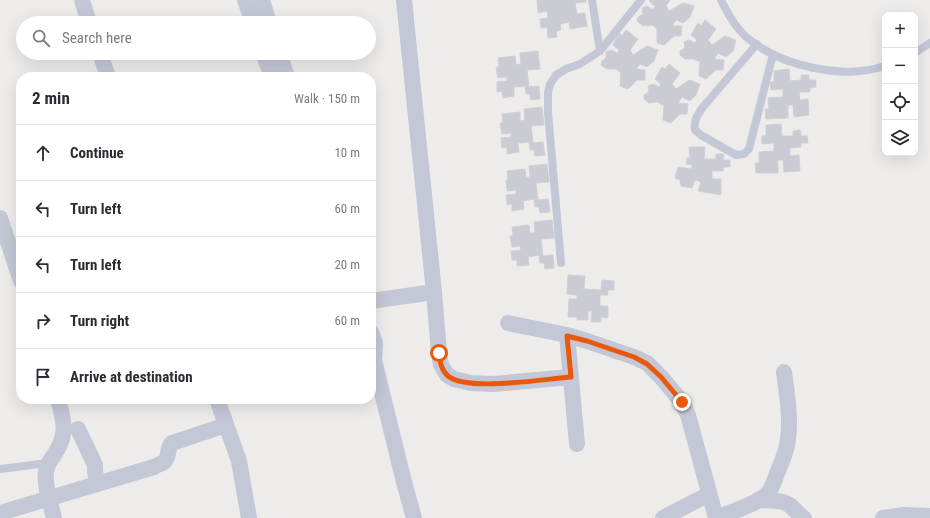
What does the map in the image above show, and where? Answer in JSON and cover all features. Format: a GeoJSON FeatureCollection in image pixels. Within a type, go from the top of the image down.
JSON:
{"type":"FeatureCollection","features":[{"type":"Feature","properties":{"kind":"street"},"geometry":{"type":"LineString","coordinates":[[82,0],[87,16]]}},
{"type":"Feature","properties":{"kind":"street"},"geometry":{"type":"LineString","coordinates":[[245,0],[251,16]]}},
{"type":"Feature","properties":{"kind":"street"},"geometry":{"type":"LineString","coordinates":[[262,0],[267,16]]}},
{"type":"Feature","properties":{"kind":"street"},"geometry":{"type":"LineString","coordinates":[[404,0],[441,365],[447,375],[454,379],[471,383],[493,384],[571,377]]}},
{"type":"Feature","properties":{"kind":"street"},"geometry":{"type":"LineString","coordinates":[[102,60],[106,72]]}},
{"type":"Feature","properties":{"kind":"street"},"geometry":{"type":"LineString","coordinates":[[266,60],[270,72]]}},
{"type":"Feature","properties":{"kind":"street"},"geometry":{"type":"LineString","coordinates":[[281,60],[285,72]]}},
{"type":"Feature","properties":{"kind":"street"},"geometry":{"type":"LineString","coordinates":[[0,218],[16,266]]}},
{"type":"Feature","properties":{"kind":"street"},"geometry":{"type":"LineString","coordinates":[[376,300],[434,292]]}},
{"type":"Feature","properties":{"kind":"street"},"geometry":{"type":"LineString","coordinates":[[508,323],[587,341],[634,357],[647,364],[661,377],[682,402],[688,415],[716,518],[748,506],[758,500],[768,493],[773,483],[786,453],[788,439],[789,422],[784,372]]}},
{"type":"Feature","properties":{"kind":"street"},"geometry":{"type":"LineString","coordinates":[[567,336],[577,444]]}},
{"type":"Feature","properties":{"kind":"street"},"geometry":{"type":"LineString","coordinates":[[376,370],[414,518]]}},
{"type":"Feature","properties":{"kind":"street"},"geometry":{"type":"LineString","coordinates":[[54,518],[45,474],[48,463],[57,451],[63,430],[59,404]]}},
{"type":"Feature","properties":{"kind":"street"},"geometry":{"type":"LineString","coordinates":[[219,404],[239,461],[249,518]]}},
{"type":"Feature","properties":{"kind":"street"},"geometry":{"type":"LineString","coordinates":[[0,513],[154,467],[164,462],[168,458],[168,448],[172,444],[226,425]]}},
{"type":"Feature","properties":{"kind":"street"},"geometry":{"type":"LineString","coordinates":[[63,430],[78,430],[95,465],[97,484]]}},
{"type":"Feature","properties":{"kind":"street"},"geometry":{"type":"LineString","coordinates":[[663,518],[709,494]]}},
{"type":"Feature","properties":{"kind":"street"},"geometry":{"type":"LineString","coordinates":[[758,500],[779,501],[786,503],[804,518]]}},
{"type":"Feature","properties":{"kind":"street"},"geometry":{"type":"LineString","coordinates":[[883,518],[904,515],[930,516]]}},
{"type":"Feature","properties":{"kind":"lane"},"geometry":{"type":"LineString","coordinates":[[592,0],[600,51]]}},
{"type":"Feature","properties":{"kind":"lane"},"geometry":{"type":"LineString","coordinates":[[561,263],[548,112],[548,93],[550,84],[556,75],[566,69],[580,64],[600,51],[641,0]]}},
{"type":"Feature","properties":{"kind":"lane"},"geometry":{"type":"LineString","coordinates":[[721,0],[730,18],[745,35],[757,44],[780,57],[820,70],[855,71],[882,67]]}},
{"type":"Feature","properties":{"kind":"lane"},"geometry":{"type":"LineString","coordinates":[[918,51],[930,42]]}},
{"type":"Feature","properties":{"kind":"lane"},"geometry":{"type":"LineString","coordinates":[[757,44],[703,107],[694,122],[695,130],[701,135],[736,156],[744,154],[749,149],[773,54]]}},
{"type":"Feature","properties":{"kind":"lane"},"geometry":{"type":"LineString","coordinates":[[0,469],[48,463]]}},
{"type":"Feature","properties":{"kind":"building"},"geometry":{"type":"Polygon","coordinates":[[[537,0],[586,0],[586,2],[575,3],[577,14],[585,13],[587,26],[570,29],[569,22],[560,24],[561,30],[556,31],[557,37],[548,38],[547,27],[541,28],[540,19],[548,18],[547,11],[538,13],[537,0]]]}},
{"type":"Feature","properties":{"kind":"building"},"geometry":{"type":"Polygon","coordinates":[[[670,0],[666,6],[669,11],[683,3],[694,6],[690,17],[683,23],[676,20],[672,26],[682,26],[681,36],[674,36],[664,45],[657,43],[657,29],[652,25],[643,26],[637,21],[638,17],[643,14],[642,8],[647,6],[653,10],[655,6],[649,1],[670,0]]]}},
{"type":"Feature","properties":{"kind":"building"},"geometry":{"type":"Polygon","coordinates":[[[705,20],[716,29],[708,40],[712,45],[725,36],[736,40],[733,51],[726,57],[718,53],[714,59],[724,60],[723,70],[716,70],[706,79],[699,76],[700,62],[694,59],[685,59],[680,55],[680,51],[685,48],[684,42],[689,40],[695,43],[697,40],[691,35],[698,23],[701,26],[705,20]]]}},
{"type":"Feature","properties":{"kind":"building"},"geometry":{"type":"Polygon","coordinates":[[[626,30],[638,39],[630,50],[633,55],[647,46],[658,50],[654,61],[647,67],[640,64],[636,69],[645,70],[645,80],[637,80],[628,89],[620,86],[621,73],[616,69],[607,69],[601,65],[602,61],[606,58],[606,52],[611,50],[617,53],[619,50],[613,45],[619,33],[622,36],[626,30]]]}},
{"type":"Feature","properties":{"kind":"building"},"geometry":{"type":"Polygon","coordinates":[[[538,51],[540,69],[527,70],[529,87],[539,86],[540,99],[531,100],[530,94],[526,94],[525,86],[514,87],[514,96],[503,98],[502,91],[497,92],[497,82],[507,81],[507,77],[498,78],[496,67],[499,67],[498,58],[515,56],[516,65],[521,64],[520,53],[538,51]]]}},
{"type":"Feature","properties":{"kind":"building"},"geometry":{"type":"Polygon","coordinates":[[[669,64],[680,73],[672,84],[676,89],[689,80],[700,84],[696,95],[690,101],[682,97],[678,103],[688,104],[687,114],[680,114],[671,123],[663,120],[664,106],[658,102],[649,103],[644,99],[644,95],[649,92],[648,86],[653,84],[659,87],[661,84],[655,79],[662,67],[665,69],[669,64]]]}},
{"type":"Feature","properties":{"kind":"building"},"geometry":{"type":"Polygon","coordinates":[[[789,69],[790,81],[801,80],[801,75],[809,75],[809,80],[816,80],[816,87],[810,88],[810,92],[799,92],[800,100],[808,99],[809,115],[794,117],[793,105],[788,105],[788,118],[766,119],[765,109],[769,109],[768,98],[783,97],[783,89],[771,90],[770,82],[774,82],[774,71],[789,69]]]}},
{"type":"Feature","properties":{"kind":"building"},"geometry":{"type":"Polygon","coordinates":[[[542,107],[544,125],[531,126],[533,143],[543,142],[545,155],[535,156],[534,150],[530,150],[529,142],[518,143],[519,152],[507,154],[507,147],[502,148],[501,138],[511,137],[511,133],[502,134],[500,123],[503,123],[502,114],[520,112],[520,121],[525,120],[524,109],[542,107]]]}},
{"type":"Feature","properties":{"kind":"building"},"geometry":{"type":"Polygon","coordinates":[[[781,124],[782,136],[793,136],[793,131],[800,130],[801,136],[807,136],[808,143],[801,143],[801,147],[790,148],[790,156],[799,155],[800,171],[784,172],[783,160],[778,160],[778,173],[756,173],[755,163],[759,163],[759,152],[774,151],[774,143],[762,144],[762,136],[766,136],[766,125],[781,124]]]}},
{"type":"Feature","properties":{"kind":"building"},"geometry":{"type":"Polygon","coordinates":[[[689,147],[705,147],[704,159],[716,159],[716,154],[724,154],[723,160],[730,160],[730,167],[724,167],[723,171],[712,171],[712,179],[721,179],[721,195],[698,191],[701,182],[695,180],[692,188],[681,186],[680,180],[675,178],[678,167],[692,169],[692,165],[686,164],[687,158],[690,158],[689,147]]]}},
{"type":"Feature","properties":{"kind":"building"},"geometry":{"type":"Polygon","coordinates":[[[547,164],[549,182],[536,183],[538,200],[548,199],[550,212],[540,213],[539,207],[535,207],[534,199],[523,201],[524,209],[512,211],[512,204],[507,205],[506,195],[516,194],[516,190],[507,191],[507,171],[525,169],[526,177],[530,177],[529,166],[547,164]]]}},
{"type":"Feature","properties":{"kind":"building"},"geometry":{"type":"Polygon","coordinates":[[[552,220],[554,238],[541,239],[543,256],[553,255],[554,268],[545,269],[544,263],[540,263],[539,255],[528,257],[529,265],[517,266],[517,260],[512,260],[511,251],[521,250],[520,246],[512,247],[510,236],[513,236],[512,227],[529,225],[530,233],[535,233],[534,222],[552,220]]]}},
{"type":"Feature","properties":{"kind":"building"},"geometry":{"type":"Polygon","coordinates":[[[568,275],[585,276],[584,289],[601,290],[602,280],[614,281],[614,290],[608,290],[608,295],[600,295],[600,306],[608,306],[608,318],[601,317],[601,322],[591,322],[592,311],[588,311],[588,320],[577,320],[577,317],[568,317],[569,299],[577,299],[577,295],[567,294],[568,275]]]}},
{"type":"Feature","properties":{"kind":"route"},"geometry":{"type":"LineString","coordinates":[[439,353],[441,365],[447,375],[454,379],[471,383],[493,384],[571,377],[567,336],[587,341],[634,357],[647,364],[661,377],[682,402]]}}]}
